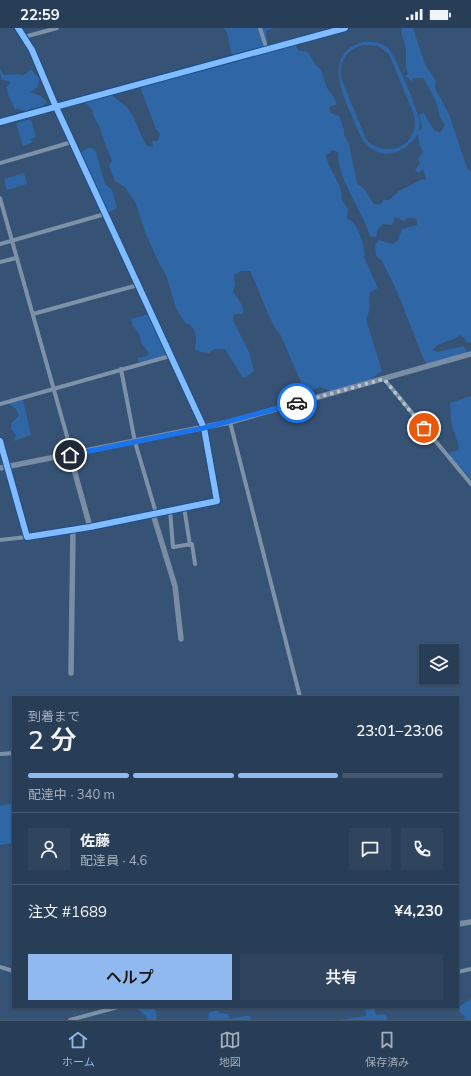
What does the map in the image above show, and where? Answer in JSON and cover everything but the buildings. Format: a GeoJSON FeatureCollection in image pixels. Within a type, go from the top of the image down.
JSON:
{"type":"FeatureCollection","features":[{"type":"Feature","properties":{"kind":"main road"},"geometry":{"type":"LineString","coordinates":[[0,468],[230,422],[471,354]]}},
{"type":"Feature","properties":{"kind":"main road"},"geometry":{"type":"LineString","coordinates":[[71,454],[90,527]]}},
{"type":"Feature","properties":{"kind":"main road"},"geometry":{"type":"LineString","coordinates":[[155,513],[175,586],[181,639]]}},
{"type":"Feature","properties":{"kind":"main road"},"geometry":{"type":"LineString","coordinates":[[71,673],[73,530]]}},
{"type":"Feature","properties":{"kind":"main road"},"geometry":{"type":"LineString","coordinates":[[459,924],[471,922]]}},
{"type":"Feature","properties":{"kind":"street"},"geometry":{"type":"LineString","coordinates":[[0,540],[90,527],[217,500],[204,428],[104,214],[32,50],[18,28]]}},
{"type":"Feature","properties":{"kind":"street"},"geometry":{"type":"LineString","coordinates":[[24,37],[57,28]]}},
{"type":"Feature","properties":{"kind":"street"},"geometry":{"type":"LineString","coordinates":[[260,28],[267,50]]}},
{"type":"Feature","properties":{"kind":"street"},"geometry":{"type":"LineString","coordinates":[[0,122],[345,28]]}},
{"type":"Feature","properties":{"kind":"street"},"geometry":{"type":"LineString","coordinates":[[0,163],[72,142]]}},
{"type":"Feature","properties":{"kind":"street"},"geometry":{"type":"LineString","coordinates":[[0,198],[54,388],[71,454]]}},
{"type":"Feature","properties":{"kind":"street"},"geometry":{"type":"LineString","coordinates":[[0,244],[104,214]]}},
{"type":"Feature","properties":{"kind":"street"},"geometry":{"type":"LineString","coordinates":[[0,262],[16,258]]}},
{"type":"Feature","properties":{"kind":"street"},"geometry":{"type":"LineString","coordinates":[[33,314],[138,285]]}},
{"type":"Feature","properties":{"kind":"street"},"geometry":{"type":"LineString","coordinates":[[0,404],[170,356]]}},
{"type":"Feature","properties":{"kind":"street"},"geometry":{"type":"LineString","coordinates":[[121,369],[135,442],[155,513]]}},
{"type":"Feature","properties":{"kind":"street"},"geometry":{"type":"LineString","coordinates":[[384,379],[471,484]]}},
{"type":"Feature","properties":{"kind":"street"},"geometry":{"type":"LineString","coordinates":[[230,422],[300,696]]}},
{"type":"Feature","properties":{"kind":"street"},"geometry":{"type":"LineString","coordinates":[[0,441],[27,537]]}},
{"type":"Feature","properties":{"kind":"street"},"geometry":{"type":"LineString","coordinates":[[184,507],[195,564]]}},
{"type":"Feature","properties":{"kind":"street"},"geometry":{"type":"LineString","coordinates":[[170,510],[173,547]]}},
{"type":"Feature","properties":{"kind":"street"},"geometry":{"type":"LineString","coordinates":[[165,549],[190,544]]}},
{"type":"Feature","properties":{"kind":"street"},"geometry":{"type":"LineString","coordinates":[[0,754],[12,753]]}},
{"type":"Feature","properties":{"kind":"street"},"geometry":{"type":"LineString","coordinates":[[0,967],[12,971]]}},
{"type":"Feature","properties":{"kind":"street"},"geometry":{"type":"LineString","coordinates":[[459,972],[471,969]]}},
{"type":"Feature","properties":{"kind":"street"},"geometry":{"type":"LineString","coordinates":[[70,1020],[114,1008]]}},
{"type":"Feature","properties":{"kind":"shaded area"},"geometry":{"type":"Polygon","coordinates":[[[224,28],[274,28],[266,31],[267,41],[261,51],[262,54],[295,44],[298,50],[308,52],[315,64],[321,70],[327,88],[334,97],[337,105],[330,106],[329,108],[331,113],[339,116],[344,130],[344,135],[349,144],[357,183],[365,190],[373,203],[378,205],[382,203],[383,200],[389,200],[399,191],[422,179],[426,180],[423,169],[418,173],[415,170],[420,163],[418,159],[423,152],[419,144],[418,134],[412,142],[405,147],[390,154],[375,151],[367,145],[361,137],[345,101],[339,75],[340,63],[345,53],[359,43],[380,43],[387,47],[400,69],[414,104],[419,120],[419,131],[422,128],[419,115],[423,112],[434,130],[440,133],[445,125],[440,118],[437,105],[425,81],[423,78],[412,78],[414,83],[405,76],[408,74],[406,66],[406,48],[401,32],[402,28],[413,28],[425,64],[436,81],[435,88],[449,114],[467,168],[471,172],[471,343],[467,342],[461,335],[438,345],[433,350],[437,352],[463,346],[467,351],[466,353],[432,363],[427,363],[424,360],[396,289],[382,261],[376,256],[375,245],[379,240],[393,244],[398,240],[402,229],[417,225],[417,220],[414,218],[407,218],[404,222],[399,218],[394,217],[394,222],[391,225],[383,224],[377,231],[377,236],[370,236],[341,172],[338,152],[333,150],[326,155],[327,160],[340,188],[342,194],[341,199],[348,209],[347,219],[351,220],[355,225],[363,244],[365,254],[364,257],[378,288],[370,293],[369,309],[366,319],[382,371],[370,380],[331,391],[320,387],[307,392],[305,391],[280,334],[268,314],[250,271],[241,271],[234,275],[235,285],[233,291],[242,305],[243,314],[234,314],[233,320],[250,354],[254,371],[245,378],[242,377],[225,349],[214,349],[209,353],[201,352],[195,349],[196,337],[194,330],[185,323],[176,308],[166,275],[145,232],[136,204],[125,187],[115,181],[109,166],[112,161],[100,128],[92,110],[84,101],[111,94],[130,111],[147,146],[153,147],[152,141],[158,141],[160,134],[156,129],[140,87],[217,66],[232,57],[227,33],[224,28]],[[362,45],[352,50],[342,62],[340,72],[341,78],[366,139],[374,146],[383,149],[392,149],[407,142],[415,126],[414,115],[389,54],[378,46],[362,45]]]}},
{"type":"Feature","properties":{"kind":"shaded area"},"geometry":{"type":"Polygon","coordinates":[[[0,69],[4,75],[24,75],[31,69],[39,79],[38,87],[30,92],[41,96],[46,101],[46,104],[37,109],[31,108],[27,111],[15,109],[6,87],[11,83],[2,79],[0,69]]]}},
{"type":"Feature","properties":{"kind":"shaded area"},"geometry":{"type":"Polygon","coordinates":[[[31,119],[36,137],[31,139],[32,143],[23,146],[16,123],[31,119]]]}},
{"type":"Feature","properties":{"kind":"shaded area"},"geometry":{"type":"Polygon","coordinates":[[[88,148],[92,148],[96,152],[105,184],[112,190],[117,208],[108,213],[97,195],[98,192],[80,156],[82,152],[88,148]]]}},
{"type":"Feature","properties":{"kind":"shaded area"},"geometry":{"type":"Polygon","coordinates":[[[24,173],[27,184],[7,190],[4,179],[24,173]]]}},
{"type":"Feature","properties":{"kind":"shaded area"},"geometry":{"type":"Polygon","coordinates":[[[149,314],[169,351],[163,356],[139,362],[137,358],[147,356],[149,353],[142,344],[139,334],[133,326],[131,319],[149,314]]]}},
{"type":"Feature","properties":{"kind":"shaded area"},"geometry":{"type":"Polygon","coordinates":[[[471,396],[471,479],[449,453],[458,450],[459,447],[451,422],[450,403],[471,396]]]}},
{"type":"Feature","properties":{"kind":"shaded area"},"geometry":{"type":"Polygon","coordinates":[[[21,399],[23,400],[31,435],[14,441],[16,435],[11,429],[11,424],[19,415],[16,409],[8,403],[21,399]]]}},
{"type":"Feature","properties":{"kind":"shaded area"},"geometry":{"type":"Polygon","coordinates":[[[12,803],[12,843],[0,845],[0,806],[12,803]]]}},
{"type":"Feature","properties":{"kind":"shaded area"},"geometry":{"type":"Polygon","coordinates":[[[471,999],[471,1020],[463,1020],[465,1017],[459,1011],[460,1006],[471,999]]]}},
{"type":"Feature","properties":{"kind":"shaded area"},"geometry":{"type":"Polygon","coordinates":[[[136,1008],[155,1008],[157,1020],[147,1020],[146,1016],[136,1008]]]}},
{"type":"Feature","properties":{"kind":"shaded area"},"geometry":{"type":"Polygon","coordinates":[[[365,1008],[374,1008],[376,1015],[386,1014],[387,1020],[338,1020],[366,1016],[365,1008]]]}},
{"type":"Feature","properties":{"kind":"shaded area"},"geometry":{"type":"Polygon","coordinates":[[[217,1010],[219,1013],[228,1014],[230,1019],[250,1016],[251,1020],[208,1020],[209,1013],[217,1010]]]}},
{"type":"Feature","properties":{"kind":"cycle path"},"geometry":{"type":"LineString","coordinates":[[0,441],[27,537],[90,527],[217,501],[204,428],[56,107],[32,50],[18,28]]}},
{"type":"Feature","properties":{"kind":"cycle path"},"geometry":{"type":"LineString","coordinates":[[0,122],[345,28]]}},
{"type":"Feature","properties":{"kind":"way so far"},"geometry":{"type":"LineString","coordinates":[[297,403],[384,379],[424,428]]}},
{"type":"Feature","properties":{"kind":"route"},"geometry":{"type":"LineString","coordinates":[[70,455],[204,428],[297,403]]}}]}
